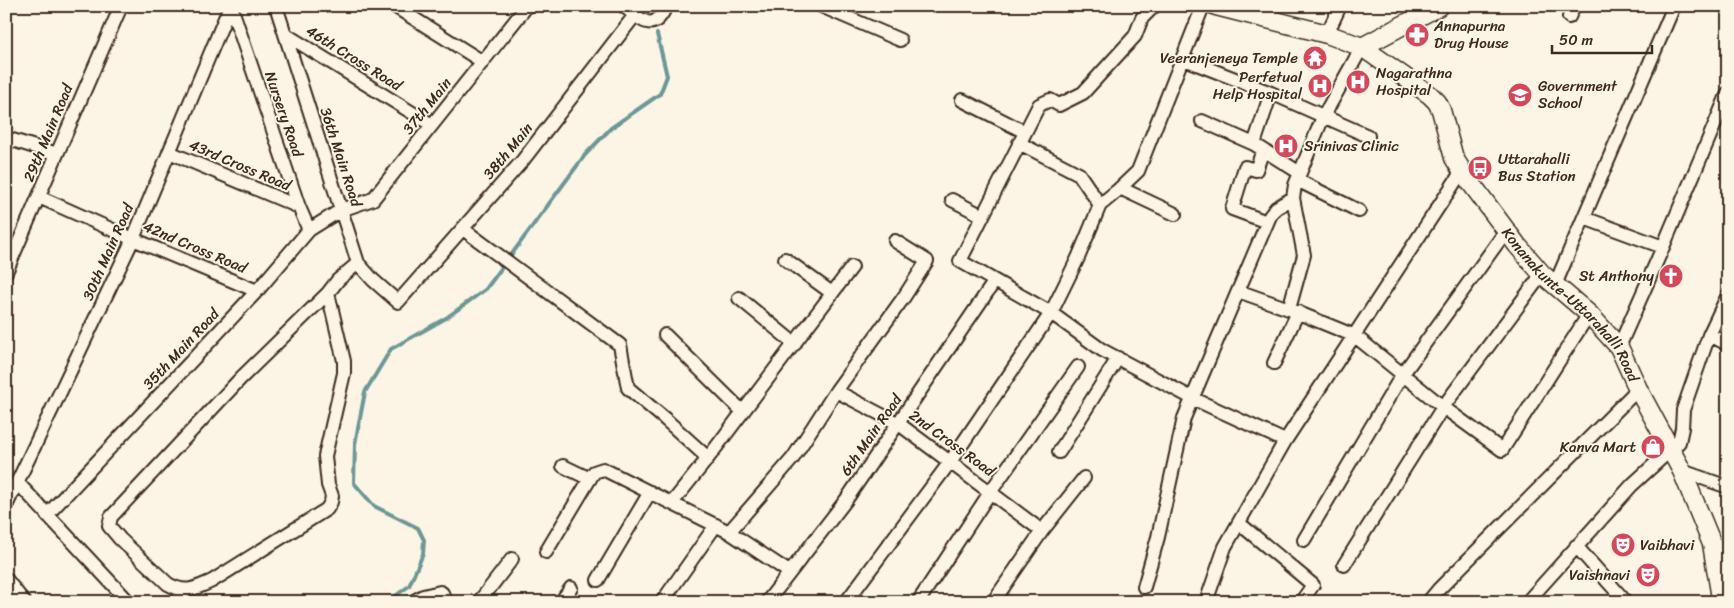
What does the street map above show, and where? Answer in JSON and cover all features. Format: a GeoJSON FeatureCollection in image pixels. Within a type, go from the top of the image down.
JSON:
{"type":"FeatureCollection","features":[{"type":"Feature","properties":{"kind":"main road","name":"Konanakunte-Uttarahalli Road"},"geometry":{"type":"LineString","coordinates":[[1214,6],[1328,34],[1362,47],[1430,95],[1437,102],[1441,110],[1454,158],[1506,231],[1549,279],[1590,314],[1619,347],[1638,389],[1682,471],[1712,544],[1720,602]]}},
{"type":"Feature","properties":{"kind":"main road"},"geometry":{"type":"LineString","coordinates":[[1362,47],[1439,6]]}},
{"type":"Feature","properties":{"kind":"street","name":"29th Main Road"},"geometry":{"type":"LineString","coordinates":[[6,272],[120,6]]}},
{"type":"Feature","properties":{"kind":"street","name":"30th Main Road"},"geometry":{"type":"LineString","coordinates":[[6,506],[133,239],[230,6]]}},
{"type":"Feature","properties":{"kind":"street","name":"Nursery Road"},"geometry":{"type":"LineString","coordinates":[[230,6],[299,207],[309,230]]}},
{"type":"Feature","properties":{"kind":"street","name":"36th Main Road"},"geometry":{"type":"LineString","coordinates":[[276,6],[358,263],[373,280],[398,302]]}},
{"type":"Feature","properties":{"kind":"street"},"geometry":{"type":"LineString","coordinates":[[394,6],[483,62]]}},
{"type":"Feature","properties":{"kind":"street","name":"37th Main"},"geometry":{"type":"LineString","coordinates":[[341,210],[373,199],[527,6]]}},
{"type":"Feature","properties":{"kind":"street"},"geometry":{"type":"LineString","coordinates":[[624,6],[635,16],[649,23],[656,23],[661,18],[666,6]]}},
{"type":"Feature","properties":{"kind":"street"},"geometry":{"type":"LineString","coordinates":[[821,6],[900,40]]}},
{"type":"Feature","properties":{"kind":"street"},"geometry":{"type":"LineString","coordinates":[[1154,6],[1142,18],[1136,36],[1083,93],[1059,105],[1050,100],[1039,105],[960,262],[1050,313],[1102,350],[1192,398],[1285,442]]}},
{"type":"Feature","properties":{"kind":"street"},"geometry":{"type":"LineString","coordinates":[[846,602],[950,462],[1050,313],[1078,258],[1100,205],[1138,171],[1184,58],[1214,6]]}},
{"type":"Feature","properties":{"kind":"street"},"geometry":{"type":"LineString","coordinates":[[1328,34],[1340,6]]}},
{"type":"Feature","properties":{"kind":"street"},"geometry":{"type":"LineString","coordinates":[[1344,565],[1443,407],[1549,279],[1584,218],[1674,6]]}},
{"type":"Feature","properties":{"kind":"street","name":"38th Main"},"geometry":{"type":"LineString","coordinates":[[398,302],[523,160],[635,16]]}},
{"type":"Feature","properties":{"kind":"street","name":"46th Cross Road"},"geometry":{"type":"LineString","coordinates":[[285,34],[432,125]]}},
{"type":"Feature","properties":{"kind":"street"},"geometry":{"type":"LineString","coordinates":[[1274,363],[1293,311],[1304,255],[1293,198],[1295,185],[1324,117],[1362,47]]}},
{"type":"Feature","properties":{"kind":"street"},"geometry":{"type":"LineString","coordinates":[[1184,58],[1271,93],[1368,136]]}},
{"type":"Feature","properties":{"kind":"street"},"geometry":{"type":"LineString","coordinates":[[1268,222],[1232,209],[1245,167],[1256,170],[1271,93]]}},
{"type":"Feature","properties":{"kind":"street"},"geometry":{"type":"LineString","coordinates":[[1619,347],[1728,93]]}},
{"type":"Feature","properties":{"kind":"street"},"geometry":{"type":"LineString","coordinates":[[962,100],[1079,174],[1100,205]]}},
{"type":"Feature","properties":{"kind":"street"},"geometry":{"type":"LineString","coordinates":[[1202,121],[1259,147],[1298,176],[1359,211]]}},
{"type":"Feature","properties":{"kind":"street"},"geometry":{"type":"LineString","coordinates":[[6,138],[57,154]]}},
{"type":"Feature","properties":{"kind":"street","name":"43rd Cross Road"},"geometry":{"type":"LineString","coordinates":[[169,152],[299,207]]}},
{"type":"Feature","properties":{"kind":"street"},"geometry":{"type":"LineString","coordinates":[[1206,602],[1225,547],[1240,524],[1285,442],[1462,171]]}},
{"type":"Feature","properties":{"kind":"street"},"geometry":{"type":"LineString","coordinates":[[1120,188],[1175,214]]}},
{"type":"Feature","properties":{"kind":"street","name":"42nd Cross Road"},"geometry":{"type":"LineString","coordinates":[[39,197],[257,291]]}},
{"type":"Feature","properties":{"kind":"street"},"geometry":{"type":"LineString","coordinates":[[1144,586],[1158,537],[1180,429],[1268,222],[1276,208],[1293,198]]}},
{"type":"Feature","properties":{"kind":"street"},"geometry":{"type":"LineString","coordinates":[[952,200],[983,216]]}},
{"type":"Feature","properties":{"kind":"street","name":"35th Main Road"},"geometry":{"type":"LineString","coordinates":[[47,515],[257,291],[309,230],[341,210]]}},
{"type":"Feature","properties":{"kind":"street"},"geometry":{"type":"LineString","coordinates":[[1584,218],[1663,247]]}},
{"type":"Feature","properties":{"kind":"street"},"geometry":{"type":"LineString","coordinates":[[463,229],[620,345],[628,388],[708,458]]}},
{"type":"Feature","properties":{"kind":"street"},"geometry":{"type":"LineString","coordinates":[[1304,540],[1402,375],[1506,231]]}},
{"type":"Feature","properties":{"kind":"street"},"geometry":{"type":"LineString","coordinates":[[729,532],[792,458],[836,391],[904,298],[927,260],[894,242]]}},
{"type":"Feature","properties":{"kind":"street"},"geometry":{"type":"LineString","coordinates":[[785,259],[832,293]]}},
{"type":"Feature","properties":{"kind":"street"},"geometry":{"type":"LineString","coordinates":[[328,293],[344,367],[325,456],[328,485],[332,496],[331,502],[327,509],[212,581],[192,590],[178,589],[168,584],[120,539],[109,526],[111,517],[241,378],[328,293],[338,280],[358,263]]}},
{"type":"Feature","properties":{"kind":"street"},"geometry":{"type":"LineString","coordinates":[[672,503],[852,267]]}},
{"type":"Feature","properties":{"kind":"street","name":"6th Main Road"},"geometry":{"type":"LineString","coordinates":[[767,602],[846,500],[994,282]]}},
{"type":"Feature","properties":{"kind":"street"},"geometry":{"type":"LineString","coordinates":[[1238,291],[1355,336],[1443,407],[1502,450],[1590,314]]}},
{"type":"Feature","properties":{"kind":"street"},"geometry":{"type":"LineString","coordinates":[[1533,599],[1576,546],[1632,485],[1678,442],[1682,428],[1683,410],[1709,335],[1728,295]]}},
{"type":"Feature","properties":{"kind":"street"},"geometry":{"type":"LineString","coordinates":[[739,298],[795,344]]}},
{"type":"Feature","properties":{"kind":"street"},"geometry":{"type":"LineString","coordinates":[[665,335],[743,412]]}},
{"type":"Feature","properties":{"kind":"street"},"geometry":{"type":"LineString","coordinates":[[1709,335],[1728,344]]}},
{"type":"Feature","properties":{"kind":"street"},"geometry":{"type":"LineString","coordinates":[[1059,452],[1118,358]]}},
{"type":"Feature","properties":{"kind":"street"},"geometry":{"type":"LineString","coordinates":[[918,602],[991,492],[1078,368]]}},
{"type":"Feature","properties":{"kind":"street"},"geometry":{"type":"LineString","coordinates":[[1428,602],[1638,389]]}},
{"type":"Feature","properties":{"kind":"street","name":"2nd Cross Road"},"geometry":{"type":"LineString","coordinates":[[836,391],[899,424],[1042,531]]}},
{"type":"Feature","properties":{"kind":"street"},"geometry":{"type":"LineString","coordinates":[[563,466],[590,479]]}},
{"type":"Feature","properties":{"kind":"street"},"geometry":{"type":"LineString","coordinates":[[546,552],[594,472],[603,469],[729,532],[789,572]]}},
{"type":"Feature","properties":{"kind":"street"},"geometry":{"type":"LineString","coordinates":[[1682,471],[1728,487]]}},
{"type":"Feature","properties":{"kind":"street"},"geometry":{"type":"LineString","coordinates":[[993,602],[1042,531],[1084,478]]}},
{"type":"Feature","properties":{"kind":"street"},"geometry":{"type":"LineString","coordinates":[[17,482],[128,602]]}},
{"type":"Feature","properties":{"kind":"street"},"geometry":{"type":"LineString","coordinates":[[598,580],[650,492]]}},
{"type":"Feature","properties":{"kind":"street"},"geometry":{"type":"LineString","coordinates":[[1240,524],[1313,585],[1302,602]]}},
{"type":"Feature","properties":{"kind":"street"},"geometry":{"type":"LineString","coordinates":[[662,602],[716,525]]}},
{"type":"Feature","properties":{"kind":"street"},"geometry":{"type":"LineString","coordinates":[[1576,546],[1626,602]]}},
{"type":"Feature","properties":{"kind":"street"},"geometry":{"type":"LineString","coordinates":[[479,602],[512,559]]}},
{"type":"Feature","properties":{"kind":"street"},"geometry":{"type":"LineString","coordinates":[[6,579],[24,602]]}},
{"type":"Feature","properties":{"kind":"street"},"geometry":{"type":"LineString","coordinates":[[561,602],[571,588]]}},
{"type":"Feature","properties":{"kind":"street"},"geometry":{"type":"LineString","coordinates":[[175,602],[186,590]]}},
{"type":"Feature","properties":{"kind":"street"},"geometry":{"type":"LineString","coordinates":[[419,600],[441,592],[446,602]]}},
{"type":"Feature","properties":{"kind":"waterway"},"geometry":{"type":"LineString","coordinates":[[646,6],[652,12],[654,6]]}},
{"type":"Feature","properties":{"kind":"waterway"},"geometry":{"type":"LineString","coordinates":[[387,602],[409,586],[423,554],[424,540],[418,528],[374,506],[354,483],[355,444],[365,392],[391,349],[446,318],[486,289],[585,155],[611,128],[660,94],[667,76],[657,34]]}},
{"type":"Feature","properties":{"kind":"place","name":"Annapurna Drug House"},"geometry":{"type":"Point","coordinates":[1417,35]}},
{"type":"Feature","properties":{"kind":"place","name":"Veeranjeneya Temple"},"geometry":{"type":"Point","coordinates":[1315,58]}},
{"type":"Feature","properties":{"kind":"place","name":"Nagarathna Hospital"},"geometry":{"type":"Point","coordinates":[1358,82]}},
{"type":"Feature","properties":{"kind":"place","name":"Perfetual Help Hospital"},"geometry":{"type":"Point","coordinates":[1320,86]}},
{"type":"Feature","properties":{"kind":"place","name":"Government School"},"geometry":{"type":"Point","coordinates":[1520,95]}},
{"type":"Feature","properties":{"kind":"place","name":"Srinivas Clinic"},"geometry":{"type":"Point","coordinates":[1286,146]}},
{"type":"Feature","properties":{"kind":"place","name":"Uttarahalli Bus Station"},"geometry":{"type":"Point","coordinates":[1480,168]}},
{"type":"Feature","properties":{"kind":"place","name":"St Anthony"},"geometry":{"type":"Point","coordinates":[1671,276]}},
{"type":"Feature","properties":{"kind":"place","name":"Kanva Mart"},"geometry":{"type":"Point","coordinates":[1653,447]}},
{"type":"Feature","properties":{"kind":"place","name":"Vaibhavi"},"geometry":{"type":"Point","coordinates":[1623,545]}},
{"type":"Feature","properties":{"kind":"place","name":"Vaishnavi"},"geometry":{"type":"Point","coordinates":[1648,575]}}]}
